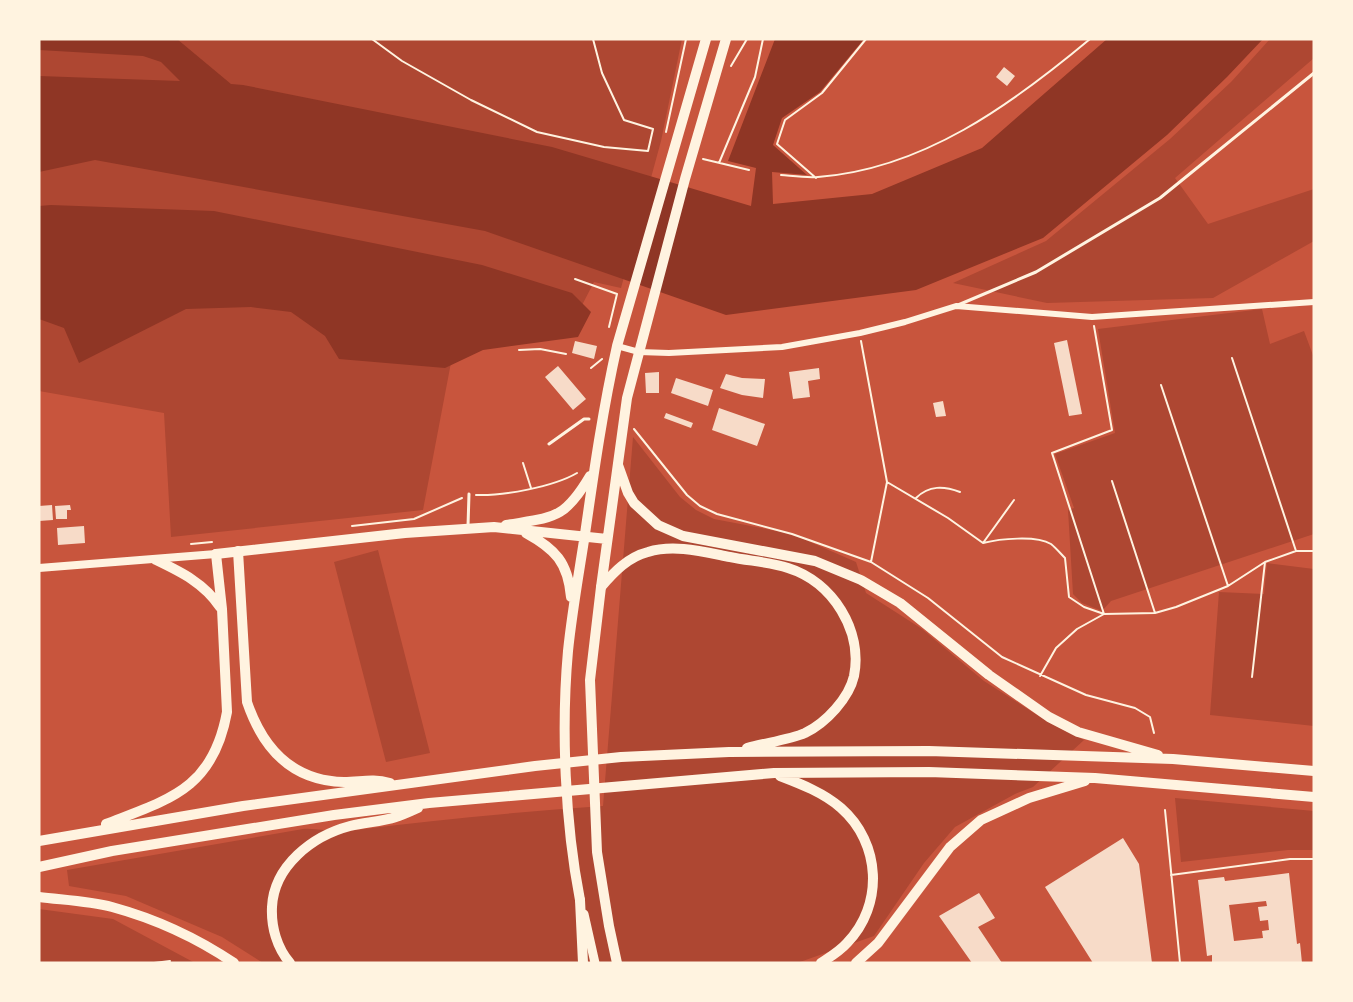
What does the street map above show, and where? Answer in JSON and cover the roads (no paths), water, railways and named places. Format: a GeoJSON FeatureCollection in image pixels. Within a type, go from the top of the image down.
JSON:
{"type":"FeatureCollection","features":[{"type":"Feature","properties":{"kind":"main road"},"geometry":{"type":"LineString","coordinates":[[595,963],[571,852],[565,722],[568,653],[606,394],[617,346],[706,39]]}},
{"type":"Feature","properties":{"kind":"main road"},"geometry":{"type":"LineString","coordinates":[[617,963],[597,852],[590,680],[627,398],[647,316],[726,39]]}},
{"type":"Feature","properties":{"kind":"main road"},"geometry":{"type":"LineString","coordinates":[[618,465],[634,503],[658,525],[683,536],[815,561],[861,580],[900,603],[989,675],[1049,717],[1078,732],[1173,759]]}},
{"type":"Feature","properties":{"kind":"main road"},"geometry":{"type":"LineString","coordinates":[[83,832],[165,801],[197,780],[208,763],[224,728],[227,712],[222,609],[216,554],[494,527],[546,519],[560,514],[571,505],[594,471]]}},
{"type":"Feature","properties":{"kind":"main road"},"geometry":{"type":"LineString","coordinates":[[494,527],[608,539]]}},
{"type":"Feature","properties":{"kind":"main road"},"geometry":{"type":"LineString","coordinates":[[523,531],[552,549],[561,560],[570,586],[573,618]]}},
{"type":"Feature","properties":{"kind":"main road"},"geometry":{"type":"LineString","coordinates":[[601,587],[617,570],[635,557],[648,552],[669,549],[700,551],[789,568],[810,579],[833,598],[844,615],[855,641],[856,664],[852,687],[838,707],[805,733],[729,752]]}},
{"type":"Feature","properties":{"kind":"main road"},"geometry":{"type":"LineString","coordinates":[[238,551],[247,702],[255,726],[268,746],[285,761],[304,773],[323,780],[346,782],[374,779],[396,785]]}},
{"type":"Feature","properties":{"kind":"main road"},"geometry":{"type":"LineString","coordinates":[[156,560],[196,581],[210,592],[222,609]]}},
{"type":"Feature","properties":{"kind":"main road"},"geometry":{"type":"LineString","coordinates":[[39,841],[243,806],[535,765],[621,757],[729,752],[929,751],[1173,759],[1314,771]]}},
{"type":"Feature","properties":{"kind":"main road"},"geometry":{"type":"LineString","coordinates":[[39,867],[112,851],[245,828],[429,803],[774,773],[929,772],[1095,778],[1187,784],[1314,797]]}},
{"type":"Feature","properties":{"kind":"main road"},"geometry":{"type":"LineString","coordinates":[[774,773],[840,806],[860,830],[872,860],[873,891],[862,922],[846,945],[821,963]]}},
{"type":"Feature","properties":{"kind":"main road"},"geometry":{"type":"LineString","coordinates":[[856,963],[878,943],[950,847],[981,820],[1029,798],[1095,778]]}},
{"type":"Feature","properties":{"kind":"main road"},"geometry":{"type":"LineString","coordinates":[[290,963],[282,954],[271,922],[273,896],[283,870],[313,842],[349,826],[396,817],[429,803]]}},
{"type":"Feature","properties":{"kind":"main road"},"geometry":{"type":"LineString","coordinates":[[39,897],[111,907],[162,923],[234,963]]}},
{"type":"Feature","properties":{"kind":"main road"},"geometry":{"type":"LineString","coordinates":[[580,900],[583,963]]}},
{"type":"Feature","properties":{"kind":"street"},"geometry":{"type":"LineString","coordinates":[[617,346],[639,352],[669,353],[782,347],[860,333],[956,306],[1092,317],[1314,302]]}},
{"type":"Feature","properties":{"kind":"street"},"geometry":{"type":"LineString","coordinates":[[39,568],[216,554]]}},
{"type":"Feature","properties":{"kind":"lane"},"geometry":{"type":"LineString","coordinates":[[956,306],[1036,272],[1160,198],[1314,73]]}},
{"type":"Feature","properties":{"kind":"lane"},"geometry":{"type":"LineString","coordinates":[[549,444],[584,419],[589,419]]}},
{"type":"Feature","properties":{"kind":"lane"},"geometry":{"type":"LineString","coordinates":[[468,528],[469,494]]}}]}
